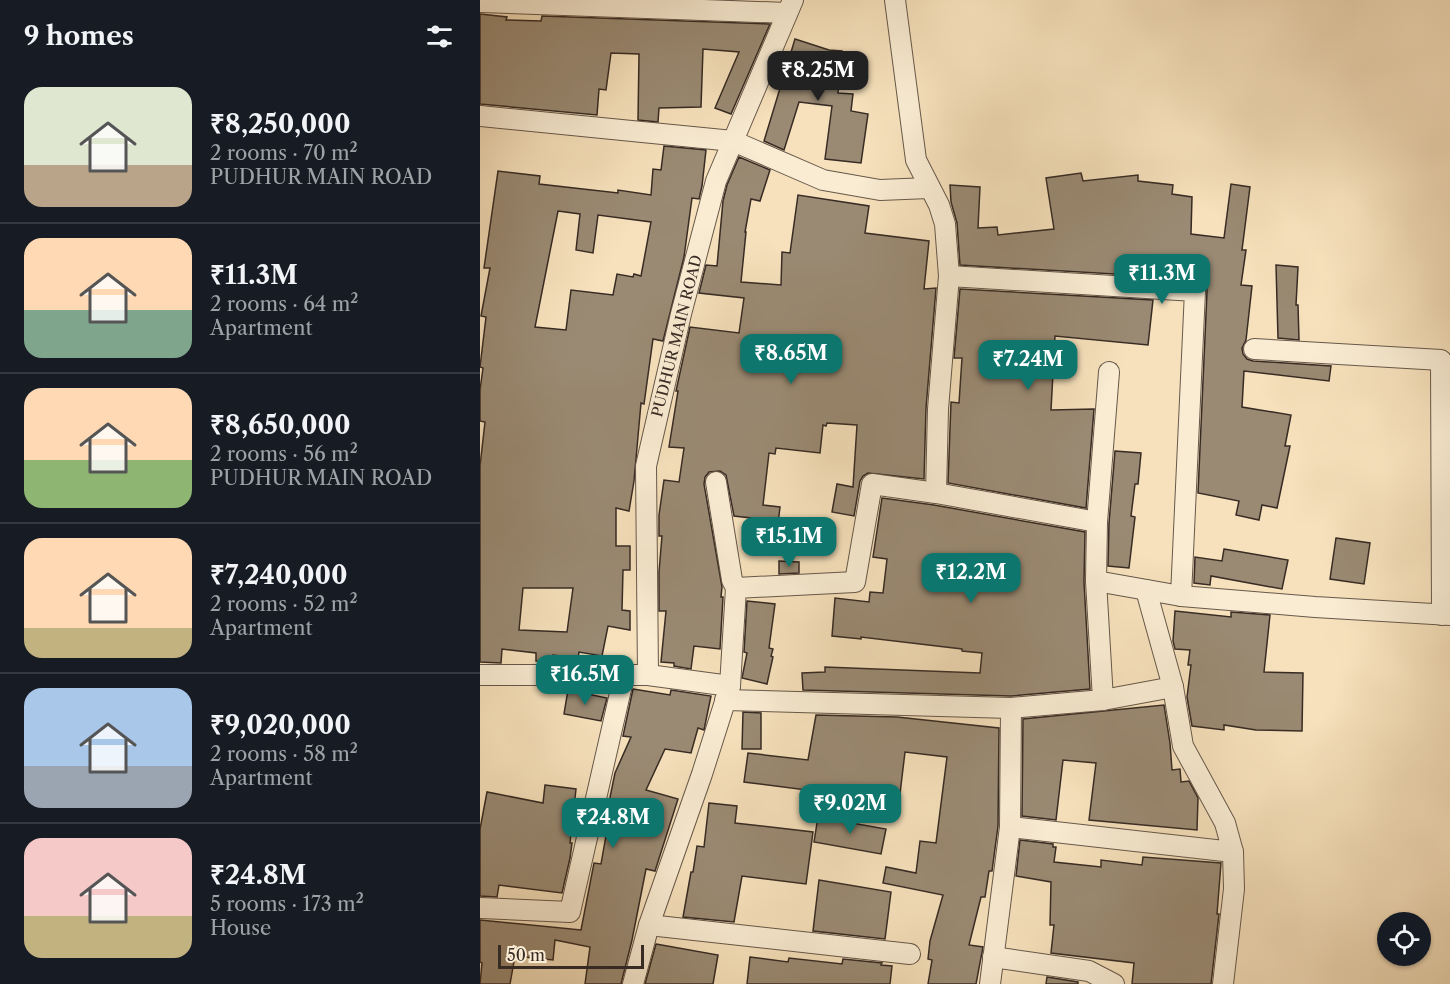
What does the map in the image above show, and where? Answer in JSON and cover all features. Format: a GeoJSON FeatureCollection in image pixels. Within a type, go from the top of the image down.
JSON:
{"type":"FeatureCollection","features":[{"type":"Feature","properties":{"kind":"street"},"geometry":{"type":"LineString","coordinates":[[895,0],[915,160],[939,205],[945,224],[949,276],[938,409],[936,493]]}},
{"type":"Feature","properties":{"kind":"street"},"geometry":{"type":"LineString","coordinates":[[480,2],[790,6]]}},
{"type":"Feature","properties":{"kind":"street","name":"PUDHUR MAIN ROAD"},"geometry":{"type":"LineString","coordinates":[[480,908],[570,912],[635,676],[646,466],[681,314],[716,181],[790,6]]}},
{"type":"Feature","properties":{"kind":"street"},"geometry":{"type":"LineString","coordinates":[[480,116],[733,141],[823,180],[880,190],[929,188]]}},
{"type":"Feature","properties":{"kind":"street"},"geometry":{"type":"LineString","coordinates":[[949,276],[1195,291],[1181,596]]}},
{"type":"Feature","properties":{"kind":"street"},"geometry":{"type":"LineString","coordinates":[[1096,581],[1181,596],[1315,608],[1446,615],[1441,360],[1254,349]]}},
{"type":"Feature","properties":{"kind":"street"},"geometry":{"type":"LineString","coordinates":[[1103,700],[1096,581],[1097,522],[1109,372]]}},
{"type":"Feature","properties":{"kind":"street"},"geometry":{"type":"LineString","coordinates":[[633,984],[649,925],[728,693],[736,588],[730,573],[716,482]]}},
{"type":"Feature","properties":{"kind":"street"},"geometry":{"type":"LineString","coordinates":[[736,588],[855,582],[872,484],[1097,522]]}},
{"type":"Feature","properties":{"kind":"street"},"geometry":{"type":"LineString","coordinates":[[1146,591],[1173,687],[1183,746],[1225,823],[1233,852],[1234,889],[1223,984]]}},
{"type":"Feature","properties":{"kind":"street"},"geometry":{"type":"LineString","coordinates":[[480,675],[635,676],[728,693],[1011,708],[1103,700],[1173,687]]}},
{"type":"Feature","properties":{"kind":"street"},"geometry":{"type":"LineString","coordinates":[[990,984],[1010,827],[1011,708]]}},
{"type":"Feature","properties":{"kind":"street"},"geometry":{"type":"LineString","coordinates":[[1010,827],[1233,852]]}},
{"type":"Feature","properties":{"kind":"street"},"geometry":{"type":"LineString","coordinates":[[649,925],[909,954]]}},
{"type":"Feature","properties":{"kind":"street"},"geometry":{"type":"LineString","coordinates":[[993,957],[1089,971],[1114,984]]}},
{"type":"Feature","properties":{"kind":"building"},"geometry":{"type":"Polygon","coordinates":[[[480,14],[507,17],[506,20],[541,21],[542,16],[770,24],[731,114],[715,108],[739,52],[703,49],[701,107],[659,108],[658,122],[638,120],[639,54],[611,53],[606,90],[599,89],[597,115],[480,104],[480,14]]]}},
{"type":"Feature","properties":{"kind":"building"},"geometry":{"type":"Polygon","coordinates":[[[795,39],[829,50],[842,51],[838,93],[853,94],[851,111],[868,114],[861,163],[825,159],[832,106],[799,102],[784,150],[764,141],[795,39]]]}},
{"type":"Feature","properties":{"kind":"building"},"geometry":{"type":"Polygon","coordinates":[[[664,146],[706,150],[702,186],[699,199],[692,198],[684,257],[663,341],[653,339],[644,404],[641,403],[629,511],[616,508],[616,546],[630,546],[630,570],[623,570],[622,610],[630,611],[630,630],[608,626],[602,656],[579,652],[578,658],[553,655],[553,662],[536,661],[536,653],[502,649],[501,663],[480,662],[480,466],[485,422],[480,421],[483,368],[480,367],[486,317],[481,316],[490,268],[484,268],[498,171],[540,176],[539,184],[651,195],[653,169],[661,170],[664,146]],[[558,211],[535,327],[566,330],[571,290],[613,295],[617,274],[641,276],[651,222],[598,215],[593,253],[576,250],[580,214],[558,211]],[[523,588],[519,630],[567,632],[573,588],[523,588]]]}},
{"type":"Feature","properties":{"kind":"building"},"geometry":{"type":"Polygon","coordinates":[[[739,157],[770,170],[760,201],[751,199],[745,232],[741,282],[781,285],[782,252],[790,253],[798,195],[869,206],[865,233],[929,241],[924,289],[936,288],[926,408],[924,479],[868,473],[860,481],[854,516],[832,512],[837,484],[853,487],[857,425],[827,423],[826,426],[823,425],[820,453],[776,448],[775,454],[769,453],[763,505],[780,507],[776,540],[759,540],[760,519],[734,516],[726,475],[720,471],[709,472],[704,484],[722,587],[721,597],[723,597],[720,649],[694,646],[691,669],[674,666],[674,663],[661,662],[666,611],[659,611],[662,536],[659,536],[659,515],[664,480],[679,482],[684,448],[669,447],[678,391],[676,391],[690,327],[739,333],[744,298],[699,293],[706,265],[717,266],[723,201],[739,157]]]}},
{"type":"Feature","properties":{"kind":"building"},"geometry":{"type":"Polygon","coordinates":[[[1081,173],[1083,181],[1138,175],[1138,181],[1173,185],[1172,194],[1192,197],[1191,234],[1224,238],[1231,184],[1250,187],[1242,250],[1246,250],[1241,285],[1252,286],[1243,354],[1247,359],[1253,361],[1331,366],[1329,381],[1244,371],[1242,407],[1291,415],[1285,446],[1290,446],[1277,508],[1262,505],[1259,520],[1236,515],[1239,501],[1198,493],[1207,292],[1206,277],[1202,276],[1204,263],[1166,258],[1166,277],[960,265],[957,223],[951,202],[950,185],[980,187],[978,228],[997,227],[998,235],[1054,229],[1046,178],[1081,173]]]}},
{"type":"Feature","properties":{"kind":"building"},"geometry":{"type":"Polygon","coordinates":[[[1276,265],[1298,267],[1296,305],[1298,305],[1299,340],[1278,338],[1276,265]]]}},
{"type":"Feature","properties":{"kind":"building"},"geometry":{"type":"Polygon","coordinates":[[[960,289],[1153,300],[1148,345],[1055,336],[1051,410],[1094,409],[1086,508],[948,483],[951,402],[959,403],[962,358],[954,358],[960,289]]]}},
{"type":"Feature","properties":{"kind":"building"},"geometry":{"type":"Polygon","coordinates":[[[1115,451],[1141,453],[1138,484],[1135,484],[1131,516],[1135,517],[1129,568],[1108,566],[1115,451]]]}},
{"type":"Feature","properties":{"kind":"building"},"geometry":{"type":"Polygon","coordinates":[[[882,498],[1085,532],[1084,582],[1090,689],[1011,696],[803,690],[802,673],[825,672],[825,667],[980,673],[982,653],[861,637],[861,639],[832,636],[835,598],[869,602],[870,592],[883,593],[887,559],[873,557],[882,498]]]}},
{"type":"Feature","properties":{"kind":"building"},"geometry":{"type":"Polygon","coordinates":[[[1336,538],[1370,543],[1364,584],[1330,579],[1336,538]]]}},
{"type":"Feature","properties":{"kind":"building"},"geometry":{"type":"Polygon","coordinates":[[[1224,549],[1288,560],[1282,589],[1211,576],[1210,585],[1194,583],[1195,557],[1222,561],[1224,549]]]}},
{"type":"Feature","properties":{"kind":"building"},"geometry":{"type":"Polygon","coordinates":[[[779,561],[799,562],[799,573],[779,574],[779,561]]]}},
{"type":"Feature","properties":{"kind":"building"},"geometry":{"type":"Polygon","coordinates":[[[747,601],[775,604],[769,648],[773,649],[771,656],[773,657],[767,684],[742,678],[747,653],[744,652],[747,601]]]}},
{"type":"Feature","properties":{"kind":"building"},"geometry":{"type":"Polygon","coordinates":[[[1175,611],[1231,617],[1231,612],[1270,615],[1264,672],[1303,673],[1302,731],[1256,730],[1224,725],[1224,730],[1192,726],[1187,697],[1191,665],[1188,665],[1190,650],[1175,649],[1173,641],[1175,611]]]}},
{"type":"Feature","properties":{"kind":"building"},"geometry":{"type":"Polygon","coordinates":[[[633,689],[670,695],[671,690],[711,696],[704,730],[698,728],[691,753],[665,749],[646,790],[678,799],[655,871],[646,869],[621,984],[585,984],[590,947],[555,940],[553,960],[515,956],[510,984],[480,984],[482,963],[480,962],[480,920],[581,930],[594,863],[601,864],[615,773],[631,737],[623,736],[633,689]]]}},
{"type":"Feature","properties":{"kind":"building"},"geometry":{"type":"Polygon","coordinates":[[[568,690],[607,698],[601,721],[564,714],[568,690]]]}},
{"type":"Feature","properties":{"kind":"building"},"geometry":{"type":"Polygon","coordinates":[[[1164,705],[1172,770],[1180,769],[1181,782],[1189,781],[1198,798],[1197,830],[1089,820],[1096,763],[1063,760],[1056,820],[1022,816],[1023,719],[1164,705]]]}},
{"type":"Feature","properties":{"kind":"building"},"geometry":{"type":"Polygon","coordinates":[[[743,712],[761,713],[761,749],[742,749],[743,712]]]}},
{"type":"Feature","properties":{"kind":"building"},"geometry":{"type":"Polygon","coordinates":[[[816,715],[897,717],[999,728],[998,826],[992,871],[989,871],[985,897],[981,897],[969,945],[983,947],[976,984],[928,984],[932,960],[928,959],[930,941],[943,895],[883,883],[886,867],[916,873],[920,841],[936,843],[947,757],[905,752],[899,802],[744,782],[748,753],[808,760],[816,715]]]}},
{"type":"Feature","properties":{"kind":"building"},"geometry":{"type":"Polygon","coordinates":[[[545,785],[576,789],[570,858],[562,893],[499,885],[497,897],[480,896],[480,829],[487,792],[543,803],[545,785]]]}},
{"type":"Feature","properties":{"kind":"building"},"geometry":{"type":"Polygon","coordinates":[[[709,803],[737,806],[735,823],[813,832],[806,884],[742,876],[734,922],[683,917],[697,846],[704,847],[709,803]]]}},
{"type":"Feature","properties":{"kind":"building"},"geometry":{"type":"Polygon","coordinates":[[[818,817],[886,829],[881,854],[814,842],[818,817]]]}},
{"type":"Feature","properties":{"kind":"building"},"geometry":{"type":"Polygon","coordinates":[[[1020,840],[1053,844],[1053,847],[1056,847],[1054,862],[1101,867],[1101,860],[1142,865],[1143,857],[1221,863],[1217,914],[1219,914],[1211,984],[1132,984],[1134,963],[1051,953],[1054,925],[1050,925],[1051,882],[1016,876],[1020,840]]]}},
{"type":"Feature","properties":{"kind":"building"},"geometry":{"type":"Polygon","coordinates":[[[819,880],[891,892],[885,939],[813,931],[819,880]]]}},
{"type":"Feature","properties":{"kind":"building"},"geometry":{"type":"Polygon","coordinates":[[[656,944],[718,955],[713,984],[645,984],[656,944]]]}},
{"type":"Feature","properties":{"kind":"building"},"geometry":{"type":"Polygon","coordinates":[[[750,957],[788,962],[789,958],[842,964],[843,959],[882,963],[881,965],[892,966],[890,984],[747,984],[750,957]]]}},
{"type":"Feature","properties":{"kind":"building"},"geometry":{"type":"Polygon","coordinates":[[[1047,977],[1078,982],[1078,984],[1046,984],[1047,977]]]}}]}
